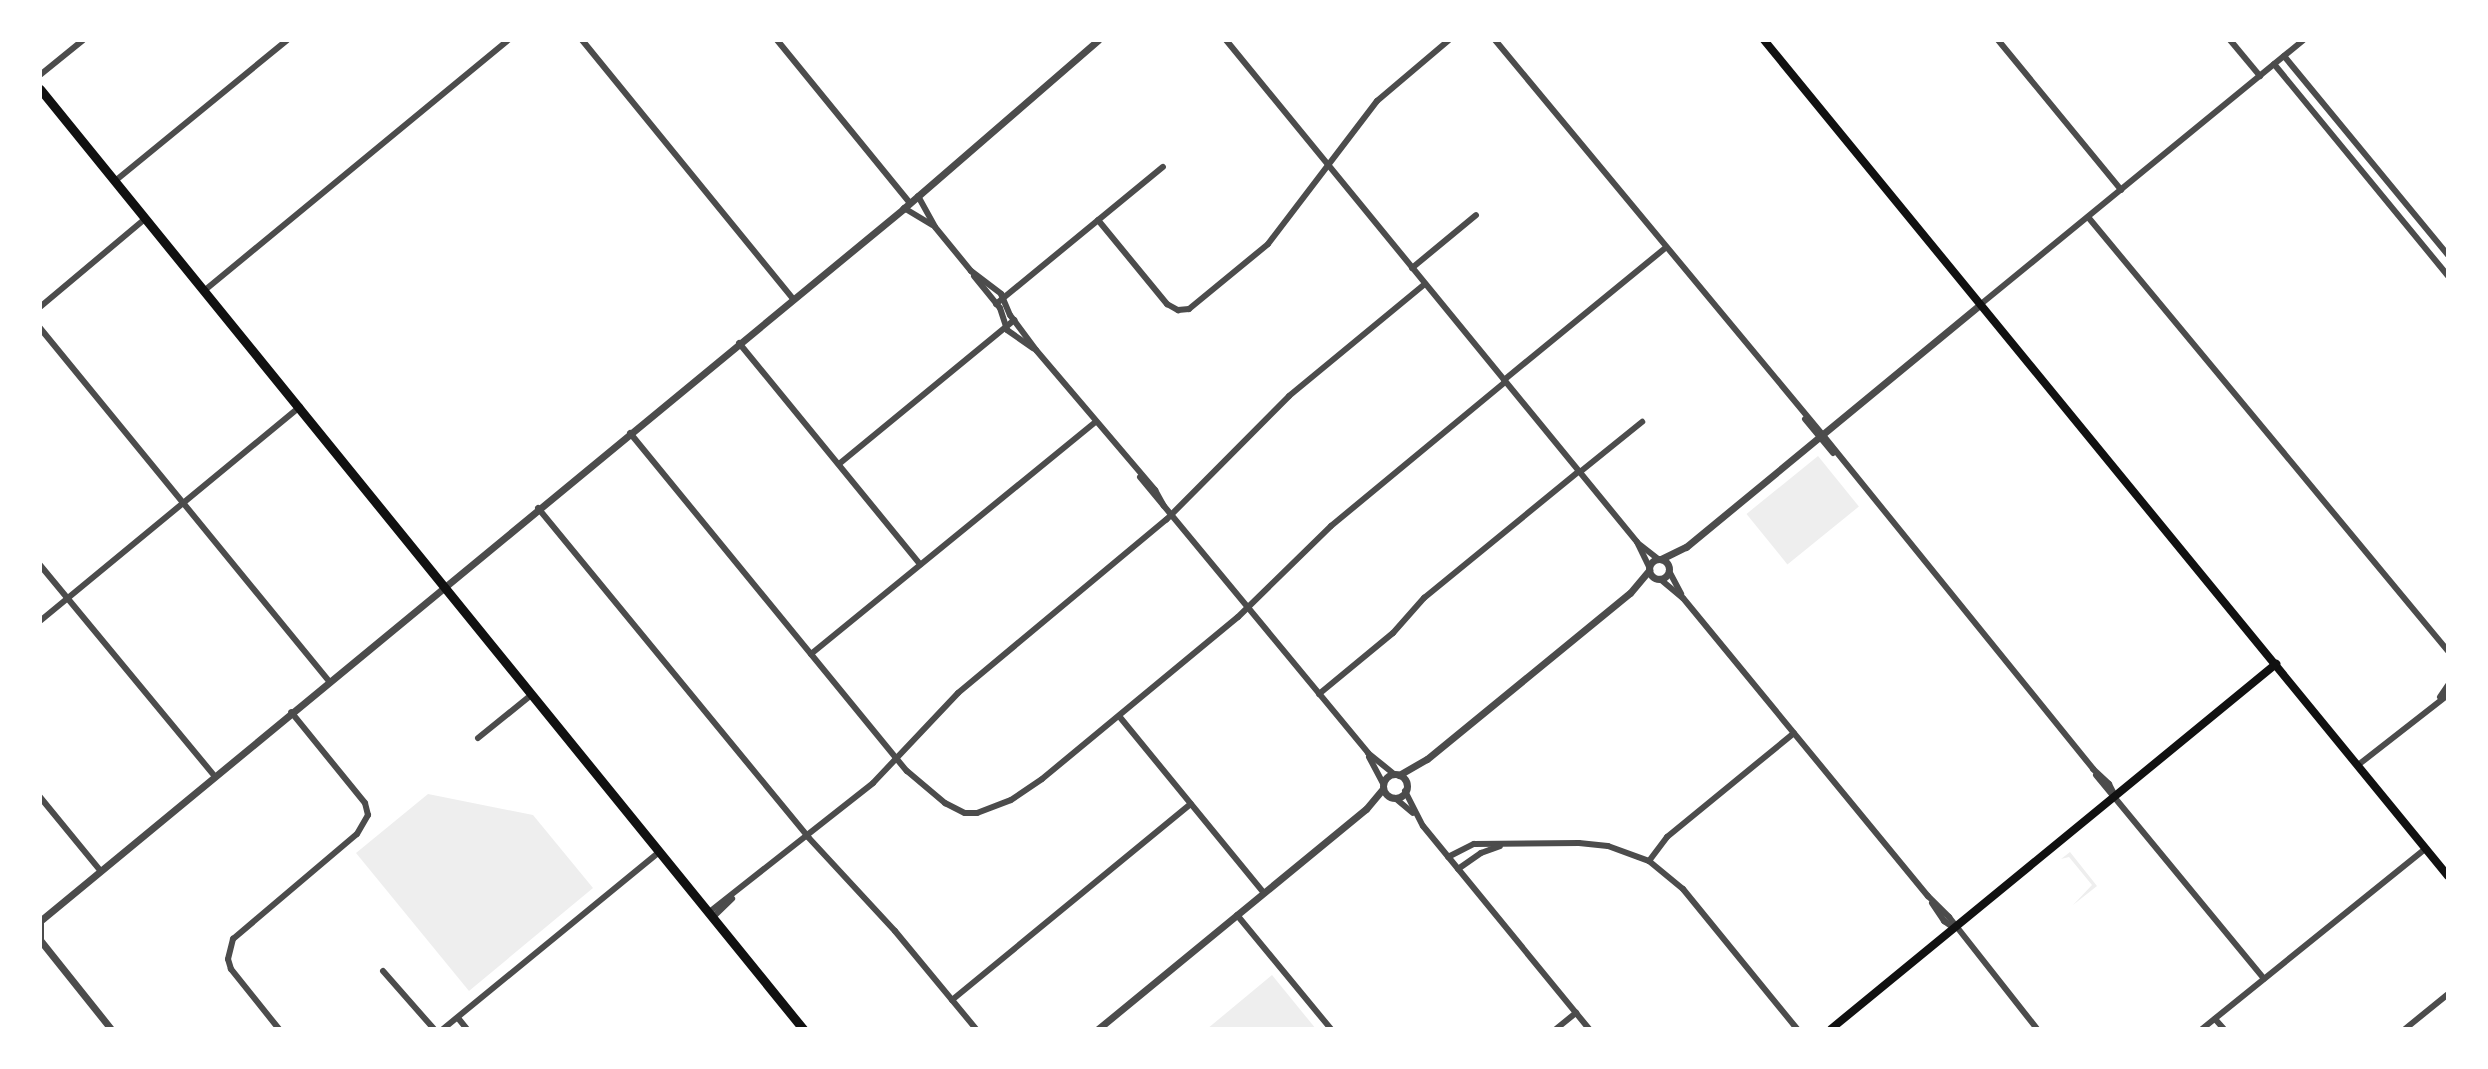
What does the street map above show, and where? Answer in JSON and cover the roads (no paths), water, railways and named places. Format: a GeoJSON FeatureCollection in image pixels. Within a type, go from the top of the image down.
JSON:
{"type":"FeatureCollection","features":[{"type":"Feature","properties":{"kind":"main road"},"geometry":{"type":"LineString","coordinates":[[1764,40],[2448,876]]}},
{"type":"Feature","properties":{"kind":"main road"},"geometry":{"type":"LineString","coordinates":[[40,89],[803,1029]]}},
{"type":"Feature","properties":{"kind":"main road"},"geometry":{"type":"LineString","coordinates":[[1831,1029],[2276,664]]}},
{"type":"Feature","properties":{"kind":"street"},"geometry":{"type":"LineString","coordinates":[[40,75],[83,40]]}},
{"type":"Feature","properties":{"kind":"street"},"geometry":{"type":"LineString","coordinates":[[115,181],[287,40]]}},
{"type":"Feature","properties":{"kind":"street"},"geometry":{"type":"LineString","coordinates":[[205,290],[508,40]]}},
{"type":"Feature","properties":{"kind":"street"},"geometry":{"type":"LineString","coordinates":[[582,40],[793,299]]}},
{"type":"Feature","properties":{"kind":"street"},"geometry":{"type":"LineString","coordinates":[[777,40],[907,205],[935,227]]}},
{"type":"Feature","properties":{"kind":"street"},"geometry":{"type":"LineString","coordinates":[[111,1029],[40,940],[40,921],[99,869],[918,196],[1098,40]]}},
{"type":"Feature","properties":{"kind":"street"},"geometry":{"type":"LineString","coordinates":[[1226,40],[1637,542],[1660,559],[1683,598],[1928,896],[1949,917],[1954,928],[2037,1029]]}},
{"type":"Feature","properties":{"kind":"street"},"geometry":{"type":"LineString","coordinates":[[1098,220],[1167,304],[1183,310],[1200,302],[1268,244],[1382,96],[1449,40]]}},
{"type":"Feature","properties":{"kind":"street"},"geometry":{"type":"LineString","coordinates":[[1495,40],[2093,769],[2109,784],[2115,796],[2264,979]]}},
{"type":"Feature","properties":{"kind":"street"},"geometry":{"type":"LineString","coordinates":[[1998,40],[2121,190]]}},
{"type":"Feature","properties":{"kind":"street"},"geometry":{"type":"LineString","coordinates":[[2230,40],[2260,76]]}},
{"type":"Feature","properties":{"kind":"street"},"geometry":{"type":"LineString","coordinates":[[1098,1029],[1366,809],[1383,786],[1396,775],[1427,759],[1630,593],[1669,570],[1686,547],[2303,40]]}},
{"type":"Feature","properties":{"kind":"street"},"geometry":{"type":"LineString","coordinates":[[2284,56],[2448,255]]}},
{"type":"Feature","properties":{"kind":"street"},"geometry":{"type":"LineString","coordinates":[[2274,64],[2448,276]]}},
{"type":"Feature","properties":{"kind":"street"},"geometry":{"type":"LineString","coordinates":[[996,304],[1163,167]]}},
{"type":"Feature","properties":{"kind":"street"},"geometry":{"type":"LineString","coordinates":[[918,196],[935,227],[996,304],[1005,327],[1036,350]]}},
{"type":"Feature","properties":{"kind":"street"},"geometry":{"type":"LineString","coordinates":[[1412,268],[1476,215]]}},
{"type":"Feature","properties":{"kind":"street"},"geometry":{"type":"LineString","coordinates":[[2088,217],[2448,651]]}},
{"type":"Feature","properties":{"kind":"street"},"geometry":{"type":"LineString","coordinates":[[40,307],[146,218]]}},
{"type":"Feature","properties":{"kind":"street"},"geometry":{"type":"LineString","coordinates":[[630,433],[898,759],[939,799],[965,813],[977,813],[1002,805],[1031,788],[1119,716],[1248,608],[1331,526],[1665,248]]}},
{"type":"Feature","properties":{"kind":"street"},"geometry":{"type":"LineString","coordinates":[[971,271],[1004,298],[1014,320],[1036,350],[1138,474],[1155,490],[1171,515],[1368,753],[1406,787],[1416,815]]}},
{"type":"Feature","properties":{"kind":"street"},"geometry":{"type":"LineString","coordinates":[[710,916],[898,759],[966,685],[1171,515],[1289,396],[1425,284]]}},
{"type":"Feature","properties":{"kind":"street"},"geometry":{"type":"LineString","coordinates":[[839,464],[1014,320]]}},
{"type":"Feature","properties":{"kind":"street"},"geometry":{"type":"LineString","coordinates":[[40,328],[328,680]]}},
{"type":"Feature","properties":{"kind":"street"},"geometry":{"type":"LineString","coordinates":[[739,343],[920,564]]}},
{"type":"Feature","properties":{"kind":"street"},"geometry":{"type":"LineString","coordinates":[[40,621],[300,407]]}},
{"type":"Feature","properties":{"kind":"street"},"geometry":{"type":"LineString","coordinates":[[811,654],[1095,422]]}},
{"type":"Feature","properties":{"kind":"street"},"geometry":{"type":"LineString","coordinates":[[1319,694],[1393,633],[1424,598],[1642,422]]}},
{"type":"Feature","properties":{"kind":"street"},"geometry":{"type":"LineString","coordinates":[[538,508],[808,837],[895,931],[976,1029]]}},
{"type":"Feature","properties":{"kind":"street"},"geometry":{"type":"LineString","coordinates":[[1637,542],[1658,579],[1683,598]]}},
{"type":"Feature","properties":{"kind":"street"},"geometry":{"type":"LineString","coordinates":[[1630,593],[1649,568],[1686,547]]}},
{"type":"Feature","properties":{"kind":"street"},"geometry":{"type":"LineString","coordinates":[[40,565],[214,775]]}},
{"type":"Feature","properties":{"kind":"street"},"geometry":{"type":"LineString","coordinates":[[2438,700],[2448,685]]}},
{"type":"Feature","properties":{"kind":"street"},"geometry":{"type":"LineString","coordinates":[[2358,765],[2448,695]]}},
{"type":"Feature","properties":{"kind":"street"},"geometry":{"type":"LineString","coordinates":[[478,738],[530,696]]}},
{"type":"Feature","properties":{"kind":"street"},"geometry":{"type":"LineString","coordinates":[[279,1029],[231,969],[228,959],[233,939],[357,834],[368,815],[365,803],[290,712]]}},
{"type":"Feature","properties":{"kind":"street"},"geometry":{"type":"LineString","coordinates":[[1119,716],[1264,893]]}},
{"type":"Feature","properties":{"kind":"street"},"geometry":{"type":"LineString","coordinates":[[1649,861],[1667,837],[1794,733]]}},
{"type":"Feature","properties":{"kind":"street"},"geometry":{"type":"LineString","coordinates":[[1368,753],[1383,786],[1416,815],[1589,1029]]}},
{"type":"Feature","properties":{"kind":"street"},"geometry":{"type":"LineString","coordinates":[[1366,809],[1393,797],[1406,787],[1427,759]]}},
{"type":"Feature","properties":{"kind":"street"},"geometry":{"type":"LineString","coordinates":[[40,797],[99,869]]}},
{"type":"Feature","properties":{"kind":"street"},"geometry":{"type":"LineString","coordinates":[[952,1000],[1191,804]]}},
{"type":"Feature","properties":{"kind":"street"},"geometry":{"type":"LineString","coordinates":[[1448,857],[1474,844],[1595,844],[1649,861],[1683,889],[1797,1029]]}},
{"type":"Feature","properties":{"kind":"street"},"geometry":{"type":"LineString","coordinates":[[1458,869],[1481,853],[1503,845]]}},
{"type":"Feature","properties":{"kind":"street"},"geometry":{"type":"LineString","coordinates":[[2202,1029],[2426,848]]}},
{"type":"Feature","properties":{"kind":"street"},"geometry":{"type":"LineString","coordinates":[[443,1029],[658,853]]}},
{"type":"Feature","properties":{"kind":"street"},"geometry":{"type":"LineString","coordinates":[[1237,915],[1331,1029]]}},
{"type":"Feature","properties":{"kind":"street"},"geometry":{"type":"LineString","coordinates":[[383,971],[434,1029]]}},
{"type":"Feature","properties":{"kind":"street"},"geometry":{"type":"LineString","coordinates":[[2405,1029],[2448,994]]}},
{"type":"Feature","properties":{"kind":"street"},"geometry":{"type":"LineString","coordinates":[[1556,1029],[1576,1013]]}},
{"type":"Feature","properties":{"kind":"street"},"geometry":{"type":"LineString","coordinates":[[458,1018],[467,1029]]}},
{"type":"Feature","properties":{"kind":"street"},"geometry":{"type":"LineString","coordinates":[[2215,1019],[2224,1029]]}}]}
